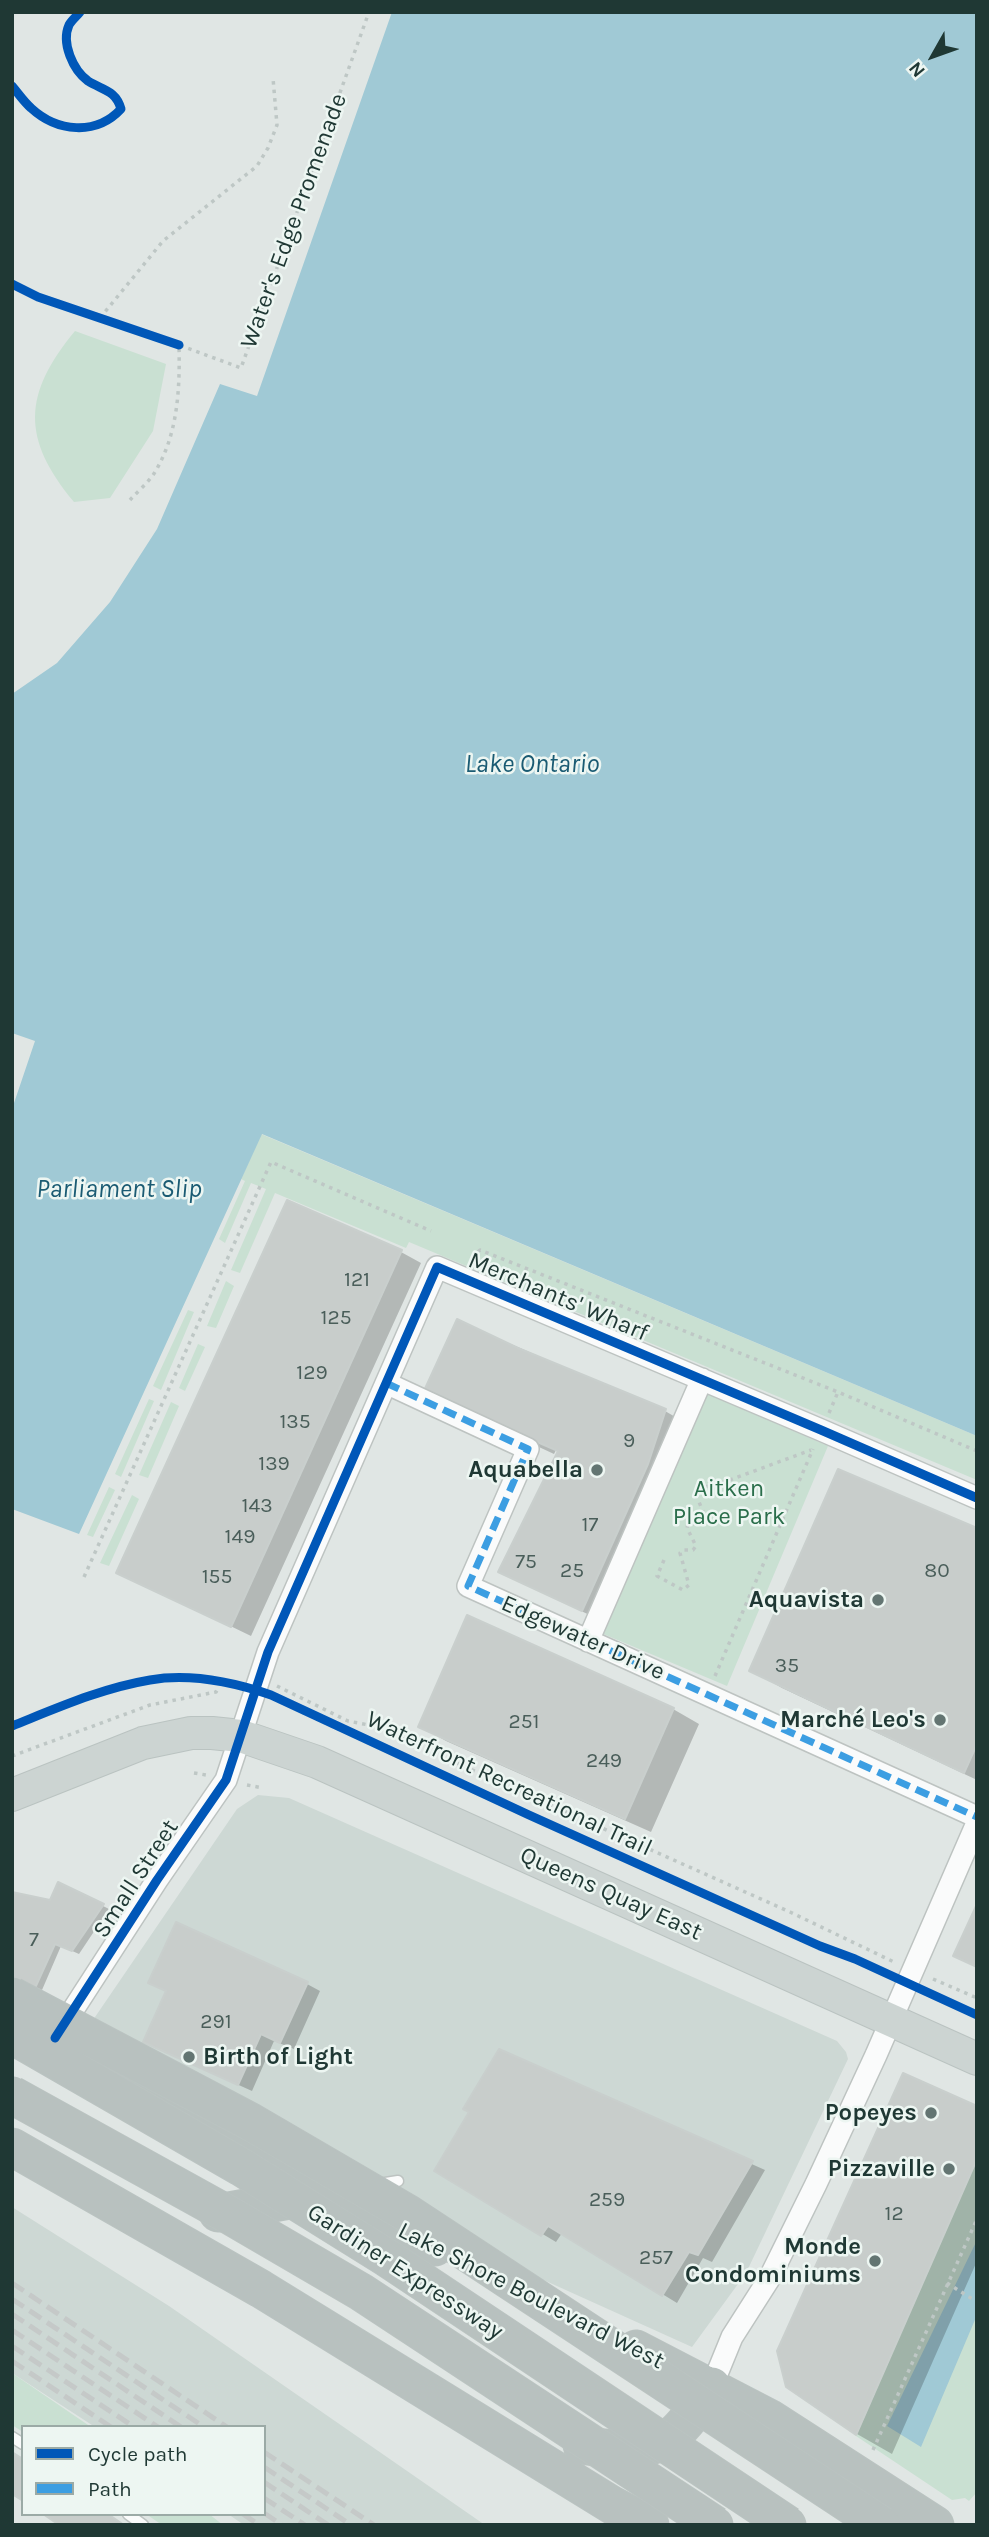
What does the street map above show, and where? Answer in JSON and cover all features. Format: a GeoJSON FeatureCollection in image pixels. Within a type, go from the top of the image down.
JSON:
{"type":"FeatureCollection","features":[{"type":"Feature","properties":{"kind":"highway"},"geometry":{"type":"LineString","coordinates":[[12,1996],[251,2122],[407,2213],[881,2525]]}},
{"type":"Feature","properties":{"kind":"highway","name":"Lake Shore Boulevard West"},"geometry":{"type":"LineString","coordinates":[[12,2015],[328,2193],[712,2386],[769,2418],[935,2525]]}},
{"type":"Feature","properties":{"kind":"highway","name":"Gardiner Expressway"},"geometry":{"type":"LineString","coordinates":[[12,2035],[241,2167],[387,2258],[788,2525]]}},
{"type":"Feature","properties":{"kind":"highway"},"geometry":{"type":"LineString","coordinates":[[12,2079],[80,2114],[346,2301],[690,2525]]}},
{"type":"Feature","properties":{"kind":"highway","name":"Gardiner Expressway"},"geometry":{"type":"LineString","coordinates":[[12,2095],[229,2215],[361,2292],[715,2525]]}},
{"type":"Feature","properties":{"kind":"highway"},"geometry":{"type":"LineString","coordinates":[[12,2147],[261,2289],[612,2505],[650,2525]]}},
{"type":"Feature","properties":{"kind":"highway"},"geometry":{"type":"LineString","coordinates":[[218,2213],[328,2193]]}},
{"type":"Feature","properties":{"kind":"highway"},"geometry":{"type":"LineString","coordinates":[[562,2441],[599,2448],[653,2445],[672,2436],[687,2421],[712,2386]]}},
{"type":"Feature","properties":{"kind":"main road","name":"Queens Quay East"},"geometry":{"type":"LineString","coordinates":[[12,1795],[143,1743],[191,1733],[241,1736],[317,1762],[977,2059]]}},
{"type":"Feature","properties":{"kind":"street","name":"Merchants' Wharf"},"geometry":{"type":"LineString","coordinates":[[241,1736],[265,1688],[268,1652],[437,1267],[977,1498]]}},
{"type":"Feature","properties":{"kind":"street"},"geometry":{"type":"LineString","coordinates":[[588,1641],[702,1379]]}},
{"type":"Feature","properties":{"kind":"street","name":"Edgewater Drive"},"geometry":{"type":"LineString","coordinates":[[386,1383],[528,1449],[468,1586],[977,1817]]}},
{"type":"Feature","properties":{"kind":"street","name":"Small Street"},"geometry":{"type":"LineString","coordinates":[[55,2038],[157,1880],[226,1780],[241,1736]]}},
{"type":"Feature","properties":{"kind":"street"},"geometry":{"type":"LineString","coordinates":[[712,2386],[732,2337],[769,2278],[798,2219],[891,2020],[977,1823]]}},
{"type":"Feature","properties":{"kind":"lane"},"geometry":{"type":"LineString","coordinates":[[328,2193],[398,2181]]}},
{"type":"Feature","properties":{"kind":"path"},"geometry":{"type":"LineString","coordinates":[[100,318],[163,241],[257,166],[277,125],[272,78]]}},
{"type":"Feature","properties":{"kind":"path"},"geometry":{"type":"LineString","coordinates":[[87,314],[113,322]]}},
{"type":"Feature","properties":{"kind":"path"},"geometry":{"type":"LineString","coordinates":[[130,500],[154,474],[170,442],[178,398],[179,345],[166,341]]}},
{"type":"Feature","properties":{"kind":"path"},"geometry":{"type":"LineString","coordinates":[[85,1577],[271,1162],[431,1231]]}},
{"type":"Feature","properties":{"kind":"path"},"geometry":{"type":"LineString","coordinates":[[454,1274],[480,1250],[838,1392],[977,1451]]}},
{"type":"Feature","properties":{"kind":"path"},"geometry":{"type":"LineString","coordinates":[[826,1418],[838,1392]]}},
{"type":"Feature","properties":{"kind":"path"},"geometry":{"type":"LineString","coordinates":[[707,1695],[816,1443]]}},
{"type":"Feature","properties":{"kind":"path"},"geometry":{"type":"LineString","coordinates":[[664,1560],[657,1576],[683,1590],[686,1589],[689,1585],[680,1553],[693,1550],[696,1546],[687,1528],[688,1524],[708,1523],[696,1495],[699,1488],[719,1484],[813,1449]]}},
{"type":"Feature","properties":{"kind":"path"},"geometry":{"type":"LineString","coordinates":[[12,1756],[150,1705],[216,1692],[215,1684]]}},
{"type":"Feature","properties":{"kind":"path"},"geometry":{"type":"LineString","coordinates":[[265,1688],[348,1721],[374,1726],[790,1912],[894,1962]]}},
{"type":"Feature","properties":{"kind":"path"},"geometry":{"type":"LineString","coordinates":[[928,1977],[977,1998]]}},
{"type":"Feature","properties":{"kind":"path"},"geometry":{"type":"LineString","coordinates":[[873,2450],[977,2218]]}},
{"type":"Feature","properties":{"kind":"path"},"geometry":{"type":"LineString","coordinates":[[947,2283],[977,2302]]}},
{"type":"Feature","properties":{"kind":"shaded area"},"geometry":{"type":"Polygon","coordinates":[[[258,1795],[289,1798],[837,2041],[846,2052],[848,2059],[746,2273],[692,2347],[517,2268],[93,2020],[237,1809],[258,1795]]]}},
{"type":"Feature","properties":{"kind":"shaded area"},"geometry":{"type":"Polygon","coordinates":[[[12,2207],[169,2306],[485,2525],[244,2525],[231,2516],[266,2516],[266,2425],[92,2425],[12,2373],[12,2207]]]}},
{"type":"Feature","properties":{"kind":"green space"},"geometry":{"type":"Polygon","coordinates":[[[75,331],[166,364],[153,431],[110,498],[74,502],[44,457],[37,436],[35,416],[45,375],[75,331]]]}},
{"type":"Feature","properties":{"kind":"green space"},"geometry":{"type":"Polygon","coordinates":[[[261,1134],[977,1436],[977,1480],[409,1242],[406,1248],[275,1193],[240,1273],[231,1270],[266,1189],[251,1183],[225,1243],[219,1239],[245,1181],[241,1179],[261,1134]]]}},
{"type":"Feature","properties":{"kind":"green space"},"geometry":{"type":"Polygon","coordinates":[[[226,1281],[234,1286],[216,1328],[207,1326],[226,1281]]]}},
{"type":"Feature","properties":{"kind":"green space"},"geometry":{"type":"Polygon","coordinates":[[[188,1310],[194,1312],[161,1390],[153,1386],[188,1310]]]}},
{"type":"Feature","properties":{"kind":"green space"},"geometry":{"type":"Polygon","coordinates":[[[198,1344],[205,1347],[185,1391],[179,1388],[198,1344]]]}},
{"type":"Feature","properties":{"kind":"green space","name":"Aitken Place Park"},"geometry":{"type":"Polygon","coordinates":[[[702,1391],[828,1446],[727,1686],[601,1633],[702,1391]]]}},
{"type":"Feature","properties":{"kind":"green space"},"geometry":{"type":"Polygon","coordinates":[[[149,1399],[154,1401],[121,1477],[115,1474],[149,1399]]]}},
{"type":"Feature","properties":{"kind":"green space"},"geometry":{"type":"Polygon","coordinates":[[[171,1402],[179,1406],[148,1478],[139,1475],[171,1402]]]}},
{"type":"Feature","properties":{"kind":"green space"},"geometry":{"type":"Polygon","coordinates":[[[109,1487],[115,1490],[93,1537],[87,1535],[109,1487]]]}},
{"type":"Feature","properties":{"kind":"green space"},"geometry":{"type":"Polygon","coordinates":[[[132,1495],[139,1499],[109,1566],[100,1563],[132,1495]]]}},
{"type":"Feature","properties":{"kind":"green space"},"geometry":{"type":"Polygon","coordinates":[[[977,2159],[977,2492],[969,2501],[965,2498],[952,2500],[856,2436],[977,2159]]]}},
{"type":"Feature","properties":{"kind":"green space"},"geometry":{"type":"Polygon","coordinates":[[[12,2373],[88,2425],[21,2425],[21,2431],[12,2425],[12,2373]]]}},
{"type":"Feature","properties":{"kind":"green space"},"geometry":{"type":"Polygon","coordinates":[[[149,2516],[212,2516],[223,2525],[162,2525],[149,2516]]]}},
{"type":"Feature","properties":{"kind":"water","name":"Lake Ontario"},"geometry":{"type":"Polygon","coordinates":[[[392,12],[977,12],[977,1436],[262,1134],[79,1534],[12,1509],[12,1109],[35,1041],[12,1033],[12,694],[57,663],[110,602],[157,529],[220,384],[257,396],[392,12]]]}},
{"type":"Feature","properties":{"kind":"water"},"geometry":{"type":"Polygon","coordinates":[[[977,2240],[977,2315],[921,2447],[887,2426],[977,2240]]]}},
{"type":"Feature","properties":{"kind":"building"},"geometry":{"type":"Polygon","coordinates":[[[287,1200],[402,1250],[231,1627],[116,1573],[287,1200]]]}},
{"type":"Feature","properties":{"kind":"building","name":"Aquabella"},"geometry":{"type":"Polygon","coordinates":[[[457,1319],[518,1348],[666,1409],[648,1464],[582,1611],[498,1572],[558,1451],[535,1441],[534,1444],[423,1393],[457,1319]]]}},
{"type":"Feature","properties":{"kind":"building","name":"Aquavista"},"geometry":{"type":"Polygon","coordinates":[[[838,1469],[977,1528],[977,1744],[964,1773],[749,1671],[838,1469]]]}},
{"type":"Feature","properties":{"kind":"building"},"geometry":{"type":"Polygon","coordinates":[[[467,1615],[674,1708],[625,1819],[418,1727],[467,1615]]]}},
{"type":"Feature","properties":{"kind":"building"},"geometry":{"type":"Polygon","coordinates":[[[58,1882],[104,1904],[72,1951],[55,1944],[35,1988],[12,1977],[12,1892],[50,1900],[58,1882]]]}},
{"type":"Feature","properties":{"kind":"building"},"geometry":{"type":"Polygon","coordinates":[[[977,1904],[977,1967],[953,1956],[977,1904]]]}},
{"type":"Feature","properties":{"kind":"building"},"geometry":{"type":"Polygon","coordinates":[[[176,1922],[308,1982],[280,2043],[261,2034],[238,2085],[143,2042],[166,1991],[148,1983],[176,1922]]]}},
{"type":"Feature","properties":{"kind":"building"},"geometry":{"type":"Polygon","coordinates":[[[499,2049],[753,2161],[698,2255],[689,2252],[662,2296],[548,2226],[541,2236],[434,2171],[469,2112],[463,2109],[499,2049]]]}},
{"type":"Feature","properties":{"kind":"building","name":"Monde Condominiums"},"geometry":{"type":"Polygon","coordinates":[[[903,2073],[977,2106],[977,2159],[856,2435],[786,2387],[777,2351],[903,2073]]]}},
{"type":"Feature","properties":{"kind":"building"},"geometry":{"type":"Polygon","coordinates":[[[12,2452],[21,2458],[21,2500],[12,2494],[12,2452]]]}},
{"type":"Feature","properties":{"kind":"building"},"geometry":{"type":"Polygon","coordinates":[[[46,2516],[111,2516],[124,2525],[59,2525],[46,2516]]]}},
{"type":"Feature","properties":{"kind":"railway"},"geometry":{"type":"LineString","coordinates":[[12,2283],[224,2425]]}},
{"type":"Feature","properties":{"kind":"railway"},"geometry":{"type":"LineString","coordinates":[[12,2299],[201,2425]]}},
{"type":"Feature","properties":{"kind":"railway"},"geometry":{"type":"LineString","coordinates":[[12,2314],[178,2425]]}},
{"type":"Feature","properties":{"kind":"railway"},"geometry":{"type":"LineString","coordinates":[[12,2330],[155,2425]]}},
{"type":"Feature","properties":{"kind":"railway"},"geometry":{"type":"LineString","coordinates":[[12,2346],[131,2425]]}},
{"type":"Feature","properties":{"kind":"railway"},"geometry":{"type":"LineString","coordinates":[[12,2361],[108,2425]]}},
{"type":"Feature","properties":{"kind":"railway"},"geometry":{"type":"LineString","coordinates":[[266,2453],[374,2525]]}},
{"type":"Feature","properties":{"kind":"railway"},"geometry":{"type":"LineString","coordinates":[[266,2468],[351,2525]]}},
{"type":"Feature","properties":{"kind":"railway"},"geometry":{"type":"LineString","coordinates":[[266,2483],[328,2525]]}},
{"type":"Feature","properties":{"kind":"railway"},"geometry":{"type":"LineString","coordinates":[[266,2499],[305,2525]]}},
{"type":"Feature","properties":{"kind":"railway"},"geometry":{"type":"LineString","coordinates":[[266,2514],[282,2525]]}},
{"type":"Feature","properties":{"kind":"railway"},"geometry":{"type":"LineString","coordinates":[[246,2516],[259,2525]]}},
{"type":"Feature","properties":{"kind":"marked path"},"geometry":{"type":"LineString","coordinates":[[386,1383],[528,1449],[468,1586],[977,1817]]}},
{"type":"Feature","properties":{"kind":"cycle path"},"geometry":{"type":"LineString","coordinates":[[12,86],[28,106],[41,116],[64,126],[76,128],[100,124],[121,109],[112,94],[83,76],[70,56],[67,32],[70,23],[80,12]]}},
{"type":"Feature","properties":{"kind":"cycle path"},"geometry":{"type":"LineString","coordinates":[[12,284],[38,297],[179,345]]}},
{"type":"Feature","properties":{"kind":"cycle path"},"geometry":{"type":"LineString","coordinates":[[55,2038],[157,1880],[226,1780],[268,1652],[437,1267],[977,1498]]}},
{"type":"Feature","properties":{"kind":"cycle path","name":"Waterfront Recreational Trail"},"geometry":{"type":"LineString","coordinates":[[12,1726],[97,1693],[150,1680],[196,1678],[257,1690],[977,2015]]}},
{"type":"Feature","properties":{"kind":"place","name":"Aquabella"},"geometry":{"type":"Point","coordinates":[597,1470]}},
{"type":"Feature","properties":{"kind":"place","name":"Aquavista"},"geometry":{"type":"Point","coordinates":[878,1600]}},
{"type":"Feature","properties":{"kind":"place","name":"Marché Leo's"},"geometry":{"type":"Point","coordinates":[940,1720]}},
{"type":"Feature","properties":{"kind":"place","name":"Birth of Light"},"geometry":{"type":"Point","coordinates":[189,2057]}},
{"type":"Feature","properties":{"kind":"place","name":"Popeyes"},"geometry":{"type":"Point","coordinates":[931,2113]}},
{"type":"Feature","properties":{"kind":"place","name":"Pizzaville"},"geometry":{"type":"Point","coordinates":[949,2169]}},
{"type":"Feature","properties":{"kind":"place","name":"Monde Condominiums"},"geometry":{"type":"Point","coordinates":[875,2261]}},
{"type":"Feature","properties":{"kind":"water label","name":"Parliament Slip"},"geometry":{"type":"Point","coordinates":[119,1190]}}]}
